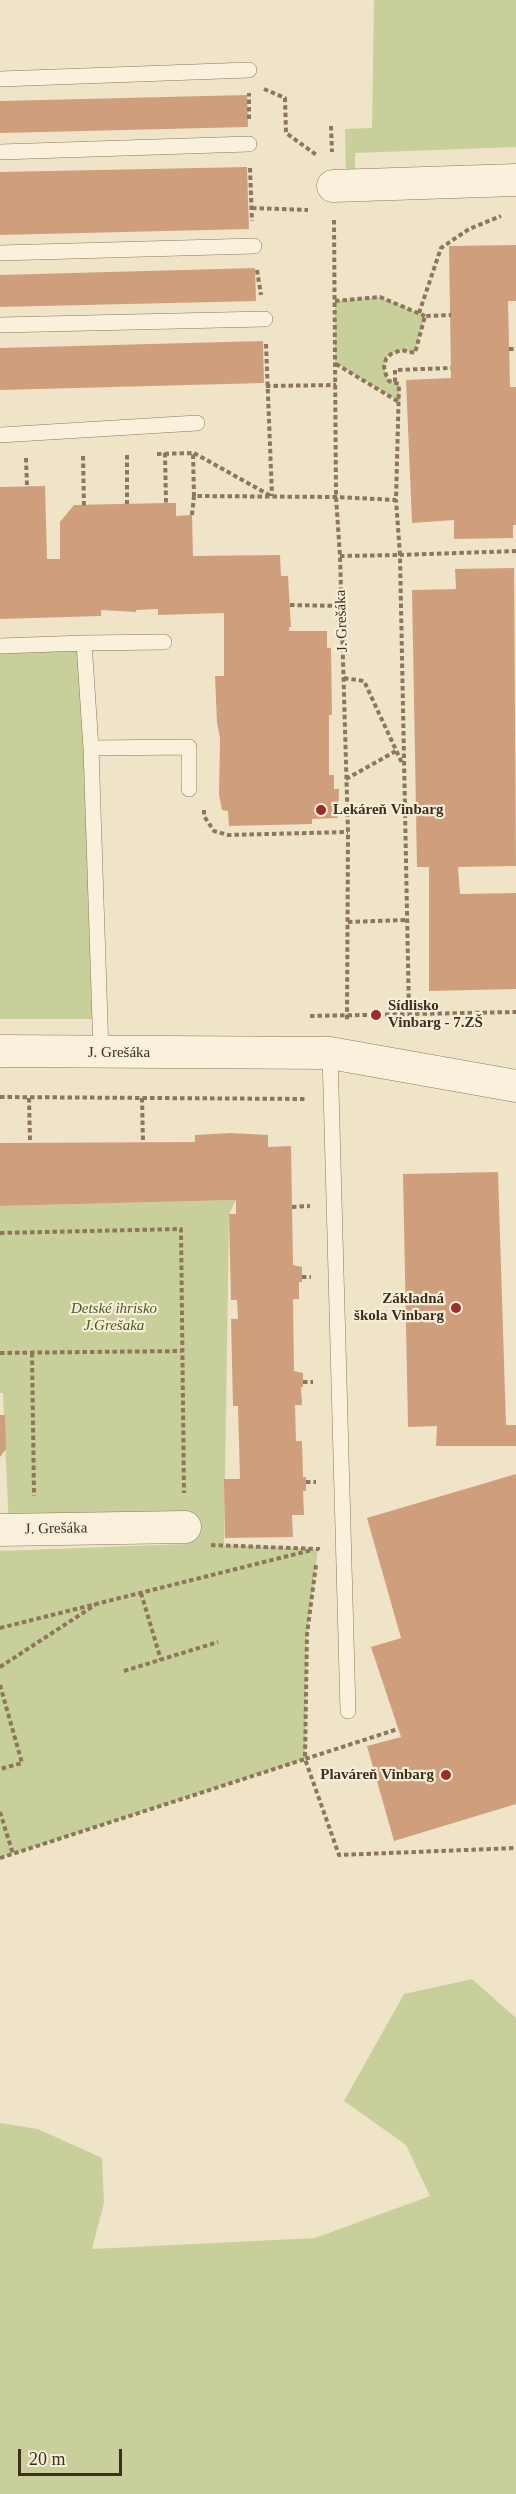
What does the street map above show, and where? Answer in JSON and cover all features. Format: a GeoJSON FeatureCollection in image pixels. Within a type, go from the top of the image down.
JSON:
{"type":"FeatureCollection","features":[{"type":"Feature","properties":{"kind":"street"},"geometry":{"type":"LineString","coordinates":[[333,188],[516,180]]}},
{"type":"Feature","properties":{"kind":"street","name":"J. Grešáka"},"geometry":{"type":"LineString","coordinates":[[0,1051],[338,1055],[516,1086]]}},
{"type":"Feature","properties":{"kind":"street","name":"J. Grešáka"},"geometry":{"type":"LineString","coordinates":[[0,1530],[185,1527]]}},
{"type":"Feature","properties":{"kind":"lane"},"geometry":{"type":"LineString","coordinates":[[0,79],[249,76]]}},
{"type":"Feature","properties":{"kind":"lane"},"geometry":{"type":"LineString","coordinates":[[0,152],[249,144]]}},
{"type":"Feature","properties":{"kind":"lane"},"geometry":{"type":"LineString","coordinates":[[0,253],[254,246]]}},
{"type":"Feature","properties":{"kind":"lane"},"geometry":{"type":"LineString","coordinates":[[0,325],[265,319]]}},
{"type":"Feature","properties":{"kind":"lane"},"geometry":{"type":"LineString","coordinates":[[0,435],[197,423]]}},
{"type":"Feature","properties":{"kind":"lane"},"geometry":{"type":"LineString","coordinates":[[0,646],[164,642]]}},
{"type":"Feature","properties":{"kind":"lane"},"geometry":{"type":"LineString","coordinates":[[84,643],[91,748],[101,1053]]}},
{"type":"Feature","properties":{"kind":"lane"},"geometry":{"type":"LineString","coordinates":[[91,748],[189,747],[189,789]]}},
{"type":"Feature","properties":{"kind":"lane"},"geometry":{"type":"LineString","coordinates":[[338,1055],[330,1097],[348,1711]]}},
{"type":"Feature","properties":{"kind":"path"},"geometry":{"type":"LineString","coordinates":[[249,76],[249,144],[254,246],[265,319],[272,496]]}},
{"type":"Feature","properties":{"kind":"path"},"geometry":{"type":"LineString","coordinates":[[252,208],[333,188],[286,133],[285,98],[258,87]]}},
{"type":"Feature","properties":{"kind":"path","name":"J. Grešáka"},"geometry":{"type":"LineString","coordinates":[[332,126],[336,497],[342,606],[348,832],[348,1015],[338,1055]]}},
{"type":"Feature","properties":{"kind":"path"},"geometry":{"type":"LineString","coordinates":[[419,314],[441,248],[470,229],[507,213]]}},
{"type":"Feature","properties":{"kind":"path"},"geometry":{"type":"LineString","coordinates":[[335,301],[380,297],[425,316],[451,315]]}},
{"type":"Feature","properties":{"kind":"path"},"geometry":{"type":"LineString","coordinates":[[409,1013],[400,555],[396,500],[399,384],[389,381],[384,367],[386,358],[391,354],[401,351],[415,353],[425,316]]}},
{"type":"Feature","properties":{"kind":"path"},"geometry":{"type":"LineString","coordinates":[[509,349],[516,349]]}},
{"type":"Feature","properties":{"kind":"path"},"geometry":{"type":"LineString","coordinates":[[335,363],[399,402]]}},
{"type":"Feature","properties":{"kind":"path"},"geometry":{"type":"LineString","coordinates":[[395,382],[395,370],[451,368]]}},
{"type":"Feature","properties":{"kind":"path"},"geometry":{"type":"LineString","coordinates":[[266,386],[336,385]]}},
{"type":"Feature","properties":{"kind":"path"},"geometry":{"type":"LineString","coordinates":[[192,515],[193,453],[197,423]]}},
{"type":"Feature","properties":{"kind":"path"},"geometry":{"type":"LineString","coordinates":[[165,453],[166,503]]}},
{"type":"Feature","properties":{"kind":"path"},"geometry":{"type":"LineString","coordinates":[[155,454],[193,453],[272,496]]}},
{"type":"Feature","properties":{"kind":"path"},"geometry":{"type":"LineString","coordinates":[[116,455],[136,455]]}},
{"type":"Feature","properties":{"kind":"path"},"geometry":{"type":"LineString","coordinates":[[127,455],[127,504]]}},
{"type":"Feature","properties":{"kind":"path"},"geometry":{"type":"LineString","coordinates":[[83,456],[84,507]]}},
{"type":"Feature","properties":{"kind":"path"},"geometry":{"type":"LineString","coordinates":[[72,457],[94,456]]}},
{"type":"Feature","properties":{"kind":"path"},"geometry":{"type":"LineString","coordinates":[[18,458],[38,458]]}},
{"type":"Feature","properties":{"kind":"path"},"geometry":{"type":"LineString","coordinates":[[26,458],[27,486]]}},
{"type":"Feature","properties":{"kind":"path"},"geometry":{"type":"LineString","coordinates":[[194,496],[336,497],[396,500]]}},
{"type":"Feature","properties":{"kind":"path"},"geometry":{"type":"LineString","coordinates":[[340,556],[516,551]]}},
{"type":"Feature","properties":{"kind":"path"},"geometry":{"type":"LineString","coordinates":[[290,605],[342,606]]}},
{"type":"Feature","properties":{"kind":"path"},"geometry":{"type":"LineString","coordinates":[[344,678],[364,681],[403,767]]}},
{"type":"Feature","properties":{"kind":"path"},"geometry":{"type":"LineString","coordinates":[[346,779],[396,751]]}},
{"type":"Feature","properties":{"kind":"path"},"geometry":{"type":"LineString","coordinates":[[203,807],[204,816],[214,831],[228,835],[348,832]]}},
{"type":"Feature","properties":{"kind":"path"},"geometry":{"type":"LineString","coordinates":[[348,922],[407,920]]}},
{"type":"Feature","properties":{"kind":"path"},"geometry":{"type":"LineString","coordinates":[[348,1015],[516,1012]]}},
{"type":"Feature","properties":{"kind":"path"},"geometry":{"type":"LineString","coordinates":[[0,1097],[320,1099],[330,1097]]}},
{"type":"Feature","properties":{"kind":"path"},"geometry":{"type":"LineString","coordinates":[[29,1097],[30,1142]]}},
{"type":"Feature","properties":{"kind":"path"},"geometry":{"type":"LineString","coordinates":[[142,1098],[143,1142]]}},
{"type":"Feature","properties":{"kind":"path"},"geometry":{"type":"LineString","coordinates":[[292,1207],[319,1205]]}},
{"type":"Feature","properties":{"kind":"path"},"geometry":{"type":"LineString","coordinates":[[0,1233],[181,1229],[181,1350],[186,1545],[318,1549]]}},
{"type":"Feature","properties":{"kind":"path"},"geometry":{"type":"LineString","coordinates":[[0,1353],[181,1350]]}},
{"type":"Feature","properties":{"kind":"path"},"geometry":{"type":"LineString","coordinates":[[32,1353],[35,1529]]}},
{"type":"Feature","properties":{"kind":"path"},"geometry":{"type":"LineString","coordinates":[[318,1549],[319,1538]]}},
{"type":"Feature","properties":{"kind":"path"},"geometry":{"type":"LineString","coordinates":[[0,1628],[318,1549]]}},
{"type":"Feature","properties":{"kind":"path"},"geometry":{"type":"LineString","coordinates":[[141,1593],[161,1660]]}},
{"type":"Feature","properties":{"kind":"path"},"geometry":{"type":"LineString","coordinates":[[0,1667],[98,1604]]}},
{"type":"Feature","properties":{"kind":"path"},"geometry":{"type":"LineString","coordinates":[[124,1671],[218,1642]]}},
{"type":"Feature","properties":{"kind":"path"},"geometry":{"type":"LineString","coordinates":[[0,1685],[22,1763],[0,1769]]}},
{"type":"Feature","properties":{"kind":"path"},"geometry":{"type":"LineString","coordinates":[[0,1858],[305,1759],[339,1855],[516,1848]]}},
{"type":"Feature","properties":{"kind":"path"},"geometry":{"type":"LineString","coordinates":[[0,1812],[13,1854]]}},
{"type":"Feature","properties":{"kind":"green space"},"geometry":{"type":"Polygon","coordinates":[[[374,0],[516,0],[516,147],[355,153],[355,178],[346,178],[345,129],[372,128],[374,0]]]}},
{"type":"Feature","properties":{"kind":"green space"},"geometry":{"type":"Polygon","coordinates":[[[380,297],[425,316],[415,353],[401,350],[386,359],[384,367],[386,375],[389,381],[399,384],[400,402],[335,363],[335,301],[380,297]]]}},
{"type":"Feature","properties":{"kind":"green space"},"geometry":{"type":"Polygon","coordinates":[[[84,643],[100,1019],[0,1019],[0,646],[84,643]]]}},
{"type":"Feature","properties":{"kind":"green space","name":"Detské ihrisko J.Grešaka"},"geometry":{"type":"Polygon","coordinates":[[[236,1200],[229,1214],[224,1545],[318,1549],[307,1634],[305,1759],[0,1858],[0,1551],[186,1544],[185,1527],[9,1530],[3,1393],[0,1393],[0,1206],[236,1200]]]}},
{"type":"Feature","properties":{"kind":"green space"},"geometry":{"type":"Polygon","coordinates":[[[472,1979],[516,2018],[516,2494],[0,2494],[0,2123],[38,2129],[102,2158],[104,2203],[92,2249],[315,2238],[430,2196],[406,2145],[344,2101],[404,1994],[472,1979]]]}},
{"type":"Feature","properties":{"kind":"building"},"geometry":{"type":"Polygon","coordinates":[[[247,95],[248,127],[0,133],[0,101],[247,95]]]}},
{"type":"Feature","properties":{"kind":"building"},"geometry":{"type":"Polygon","coordinates":[[[247,167],[249,229],[0,235],[0,172],[247,167]]]}},
{"type":"Feature","properties":{"kind":"building"},"geometry":{"type":"Polygon","coordinates":[[[516,245],[516,301],[508,301],[510,387],[516,387],[516,525],[513,525],[513,538],[454,539],[454,520],[412,523],[406,380],[451,378],[449,246],[516,245]]]}},
{"type":"Feature","properties":{"kind":"building"},"geometry":{"type":"Polygon","coordinates":[[[255,268],[256,301],[0,307],[0,275],[255,268]]]}},
{"type":"Feature","properties":{"kind":"building"},"geometry":{"type":"Polygon","coordinates":[[[263,341],[264,383],[0,390],[0,348],[263,341]]]}},
{"type":"Feature","properties":{"kind":"building"},"geometry":{"type":"Polygon","coordinates":[[[45,486],[47,559],[60,559],[60,522],[74,505],[166,503],[176,503],[176,516],[192,515],[193,556],[280,555],[281,576],[288,576],[291,627],[289,631],[327,631],[327,648],[331,648],[332,715],[329,715],[329,775],[334,775],[334,789],[339,789],[338,818],[312,819],[312,824],[229,826],[228,811],[222,810],[219,795],[220,738],[215,676],[224,676],[224,613],[158,615],[158,609],[136,610],[136,612],[101,610],[101,616],[0,619],[0,487],[45,486]]]}},
{"type":"Feature","properties":{"kind":"building"},"geometry":{"type":"Polygon","coordinates":[[[514,568],[516,866],[458,867],[460,894],[516,893],[516,989],[429,991],[429,867],[417,867],[412,590],[456,589],[455,569],[514,568]]]}},
{"type":"Feature","properties":{"kind":"building"},"geometry":{"type":"Polygon","coordinates":[[[231,1133],[268,1135],[268,1147],[291,1146],[293,1265],[302,1267],[299,1299],[293,1299],[294,1371],[303,1373],[302,1405],[295,1405],[296,1441],[302,1441],[303,1477],[306,1477],[306,1491],[303,1491],[304,1515],[292,1515],[293,1537],[225,1538],[224,1479],[240,1479],[238,1406],[233,1406],[231,1319],[238,1319],[237,1300],[231,1300],[229,1214],[236,1214],[236,1200],[0,1206],[0,1143],[195,1142],[195,1135],[231,1133]]]}},
{"type":"Feature","properties":{"kind":"building"},"geometry":{"type":"Polygon","coordinates":[[[498,1172],[506,1425],[516,1425],[516,1446],[436,1446],[437,1426],[408,1427],[403,1174],[498,1172]]]}},
{"type":"Feature","properties":{"kind":"building"},"geometry":{"type":"Polygon","coordinates":[[[0,1415],[5,1415],[6,1449],[0,1457],[0,1415]]]}},
{"type":"Feature","properties":{"kind":"building"},"geometry":{"type":"Polygon","coordinates":[[[516,1474],[516,1804],[394,1841],[367,1746],[401,1737],[371,1647],[401,1638],[367,1518],[516,1474]]]}},
{"type":"Feature","properties":{"kind":"place","name":"Lekáreň Vinbarg"},"geometry":{"type":"Point","coordinates":[321,810]}},
{"type":"Feature","properties":{"kind":"place","name":"Sídlisko Vinbarg - 7.ZŠ"},"geometry":{"type":"Point","coordinates":[376,1015]}},
{"type":"Feature","properties":{"kind":"place","name":"Základná škola Vinbarg"},"geometry":{"type":"Point","coordinates":[456,1308]}},
{"type":"Feature","properties":{"kind":"place","name":"Plaváreň Vinbarg"},"geometry":{"type":"Point","coordinates":[446,1775]}}]}
